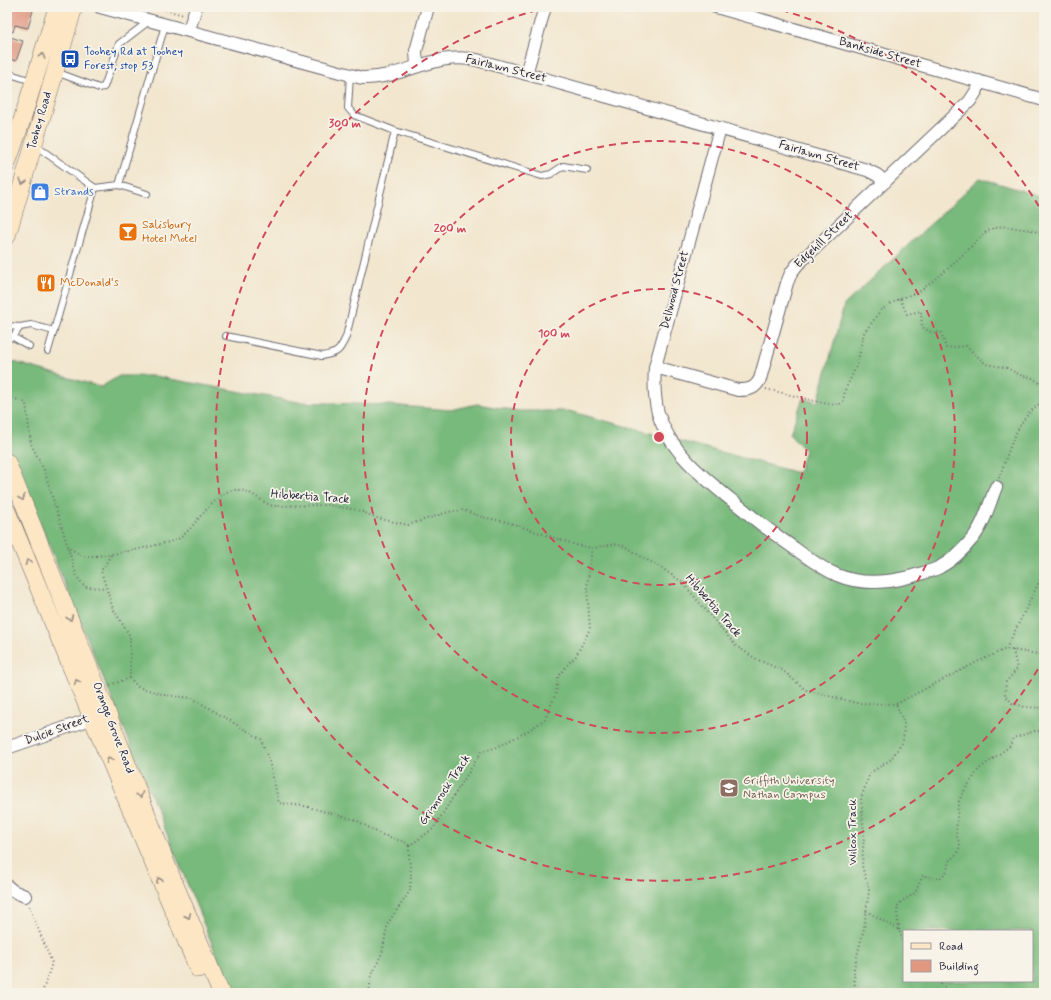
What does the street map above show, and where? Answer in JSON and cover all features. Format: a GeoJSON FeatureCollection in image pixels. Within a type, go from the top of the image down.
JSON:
{"type":"FeatureCollection","features":[{"type":"Feature","properties":{"kind":"main road","name":"Toohey Road"},"geometry":{"type":"LineString","coordinates":[[7,164],[57,7]]}},
{"type":"Feature","properties":{"kind":"main road","name":"Toohey Road"},"geometry":{"type":"LineString","coordinates":[[7,236],[74,7]]}},
{"type":"Feature","properties":{"kind":"main road","name":"Orange Grove Road"},"geometry":{"type":"LineString","coordinates":[[7,462],[170,874],[221,993]]}},
{"type":"Feature","properties":{"kind":"main road","name":"Orange Grove Road"},"geometry":{"type":"LineString","coordinates":[[7,511],[174,915],[208,993]]}},
{"type":"Feature","properties":{"kind":"street","name":"Fairlawn Street"},"geometry":{"type":"LineString","coordinates":[[100,7],[362,78],[382,76],[447,58],[467,58],[867,170],[877,175],[885,182]]}},
{"type":"Feature","properties":{"kind":"street"},"geometry":{"type":"LineString","coordinates":[[417,66],[416,51],[428,7]]}},
{"type":"Feature","properties":{"kind":"street"},"geometry":{"type":"LineString","coordinates":[[526,74],[545,7]]}},
{"type":"Feature","properties":{"kind":"street","name":"Bankside Street"},"geometry":{"type":"LineString","coordinates":[[716,7],[1044,100]]}},
{"type":"Feature","properties":{"kind":"street"},"geometry":{"type":"LineString","coordinates":[[189,30],[194,12]]}},
{"type":"Feature","properties":{"kind":"street","name":"Edgehill Street"},"geometry":{"type":"LineString","coordinates":[[756,386],[760,379],[791,273],[797,265],[970,101],[977,90],[979,81]]}},
{"type":"Feature","properties":{"kind":"street","name":"Dellwood Street"},"geometry":{"type":"LineString","coordinates":[[720,128],[655,368],[654,383],[658,412],[663,426],[678,450],[691,465],[715,487],[760,524],[825,569],[838,575],[857,580],[880,582],[904,579],[939,568],[957,556],[973,538],[983,520],[996,487]]}},
{"type":"Feature","properties":{"kind":"street"},"geometry":{"type":"LineString","coordinates":[[655,368],[738,390],[748,390],[756,386]]}},
{"type":"Feature","properties":{"kind":"street","name":"Dulcie Street"},"geometry":{"type":"LineString","coordinates":[[7,748],[92,718],[105,707]]}},
{"type":"Feature","properties":{"kind":"street"},"geometry":{"type":"LineString","coordinates":[[7,886],[13,891],[25,896]]}},
{"type":"Feature","properties":{"kind":"lane"},"geometry":{"type":"LineString","coordinates":[[55,72],[99,88],[104,87],[119,44],[149,21]]}},
{"type":"Feature","properties":{"kind":"lane"},"geometry":{"type":"LineString","coordinates":[[119,185],[165,25]]}},
{"type":"Feature","properties":{"kind":"lane"},"geometry":{"type":"LineString","coordinates":[[7,73],[34,81]]}},
{"type":"Feature","properties":{"kind":"lane"},"geometry":{"type":"LineString","coordinates":[[350,75],[348,108],[354,115],[395,131],[542,176],[551,174],[563,166],[587,170]]}},
{"type":"Feature","properties":{"kind":"lane"},"geometry":{"type":"LineString","coordinates":[[226,336],[322,356],[331,354],[341,349],[346,337],[395,131]]}},
{"type":"Feature","properties":{"kind":"lane"},"geometry":{"type":"LineString","coordinates":[[34,144],[95,188],[119,185],[147,194]]}},
{"type":"Feature","properties":{"kind":"lane"},"geometry":{"type":"LineString","coordinates":[[48,352],[95,188]]}},
{"type":"Feature","properties":{"kind":"lane"},"geometry":{"type":"LineString","coordinates":[[7,326],[20,327],[31,325],[54,331]]}},
{"type":"Feature","properties":{"kind":"lane"},"geometry":{"type":"LineString","coordinates":[[20,327],[10,338],[29,346]]}},
{"type":"Feature","properties":{"kind":"path"},"geometry":{"type":"LineString","coordinates":[[154,7],[194,12]]}},
{"type":"Feature","properties":{"kind":"path"},"geometry":{"type":"LineString","coordinates":[[756,386],[823,403],[838,405],[844,402],[845,390],[857,365],[864,333],[881,310],[900,299],[920,291],[949,268],[987,231],[1002,226],[1031,230],[1044,234]]}},
{"type":"Feature","properties":{"kind":"path"},"geometry":{"type":"LineString","coordinates":[[900,299],[907,314],[922,311],[922,327],[932,333],[941,332],[946,348],[966,346],[986,364],[1007,368],[1022,376],[1031,377],[1044,386]]}},
{"type":"Feature","properties":{"kind":"path"},"geometry":{"type":"LineString","coordinates":[[7,392],[13,398],[26,403],[31,444],[44,470],[77,577],[85,587],[106,588]]}},
{"type":"Feature","properties":{"kind":"path"},"geometry":{"type":"LineString","coordinates":[[996,487],[1021,424],[1037,405],[1044,401]]}},
{"type":"Feature","properties":{"kind":"path","name":"Hibbertia Track"},"geometry":{"type":"LineString","coordinates":[[68,547],[84,556],[111,554],[157,546],[181,538],[222,495],[234,490],[249,492],[265,504],[273,506],[328,505],[358,510],[378,518],[408,525],[448,512],[463,510],[482,517],[507,522],[576,545],[592,548],[615,544],[627,547],[682,582],[736,646],[758,660],[782,670],[806,690],[856,703],[896,704]]}},
{"type":"Feature","properties":{"kind":"path","name":"Grimrock Track"},"geometry":{"type":"LineString","coordinates":[[409,846],[433,829],[482,751],[495,748],[528,732],[545,719],[556,693],[558,678],[576,656],[590,629],[587,587],[592,548]]}},
{"type":"Feature","properties":{"kind":"path"},"geometry":{"type":"LineString","coordinates":[[111,554],[100,571],[113,609],[130,636],[130,678],[138,688],[165,695],[192,698],[261,739],[269,761],[279,802],[304,806],[356,820],[380,834],[407,843],[409,846],[411,873],[410,891],[388,923],[382,953],[372,976],[369,993]]}},
{"type":"Feature","properties":{"kind":"path"},"geometry":{"type":"LineString","coordinates":[[1006,649],[1044,572]]}},
{"type":"Feature","properties":{"kind":"path"},"geometry":{"type":"LineString","coordinates":[[896,704],[977,662],[1006,649],[1044,655]]}},
{"type":"Feature","properties":{"kind":"path"},"geometry":{"type":"LineString","coordinates":[[1013,650],[1017,669],[1006,682],[1005,695],[1012,703],[1026,707],[1044,708]]}},
{"type":"Feature","properties":{"kind":"path"},"geometry":{"type":"LineString","coordinates":[[98,690],[130,678]]}},
{"type":"Feature","properties":{"kind":"path","name":"Wilcox Track"},"geometry":{"type":"LineString","coordinates":[[855,993],[854,968],[864,928],[869,890],[862,866],[864,834],[861,798],[870,773],[890,760],[903,742],[904,723],[896,704]]}},
{"type":"Feature","properties":{"kind":"path"},"geometry":{"type":"LineString","coordinates":[[903,943],[898,930],[898,906],[901,902],[914,893],[923,875],[938,879],[942,877],[947,871],[949,861],[958,853],[960,845],[956,834],[958,804],[962,794],[979,769],[1010,746],[1013,738],[1035,731],[1044,731]]}},
{"type":"Feature","properties":{"kind":"path"},"geometry":{"type":"LineString","coordinates":[[25,896],[52,963],[42,993]]}},
{"type":"Feature","properties":{"kind":"path"},"geometry":{"type":"LineString","coordinates":[[866,911],[898,930]]}},
{"type":"Feature","properties":{"kind":"path"},"geometry":{"type":"LineString","coordinates":[[939,982],[950,993]]}},
{"type":"Feature","properties":{"kind":"green space"},"geometry":{"type":"Polygon","coordinates":[[[980,178],[1044,197],[1044,993],[232,993],[7,442],[7,360],[101,387],[119,376],[153,376],[298,402],[388,405],[451,410],[477,404],[519,411],[569,411],[798,473],[805,450],[790,434],[803,398],[818,402],[844,305],[980,178]]]}},
{"type":"Feature","properties":{"kind":"building"},"geometry":{"type":"Polygon","coordinates":[[[7,7],[34,7],[28,28],[15,25],[13,32],[7,31],[7,7]]]}},
{"type":"Feature","properties":{"kind":"building"},"geometry":{"type":"Polygon","coordinates":[[[7,36],[23,41],[16,61],[7,58],[7,36]]]}},
{"type":"Feature","properties":{"kind":"place","name":"Toohey Rd at Toohey Forest, stop 53"},"geometry":{"type":"Point","coordinates":[70,59]}},
{"type":"Feature","properties":{"kind":"place","name":"Strands"},"geometry":{"type":"Point","coordinates":[40,192]}},
{"type":"Feature","properties":{"kind":"place","name":"Salisbury Hotel Motel"},"geometry":{"type":"Point","coordinates":[128,232]}},
{"type":"Feature","properties":{"kind":"place","name":"McDonald's"},"geometry":{"type":"Point","coordinates":[46,283]}},
{"type":"Feature","properties":{"kind":"place","name":"Griffith University Nathan Campus"},"geometry":{"type":"Point","coordinates":[729,788]}}]}
